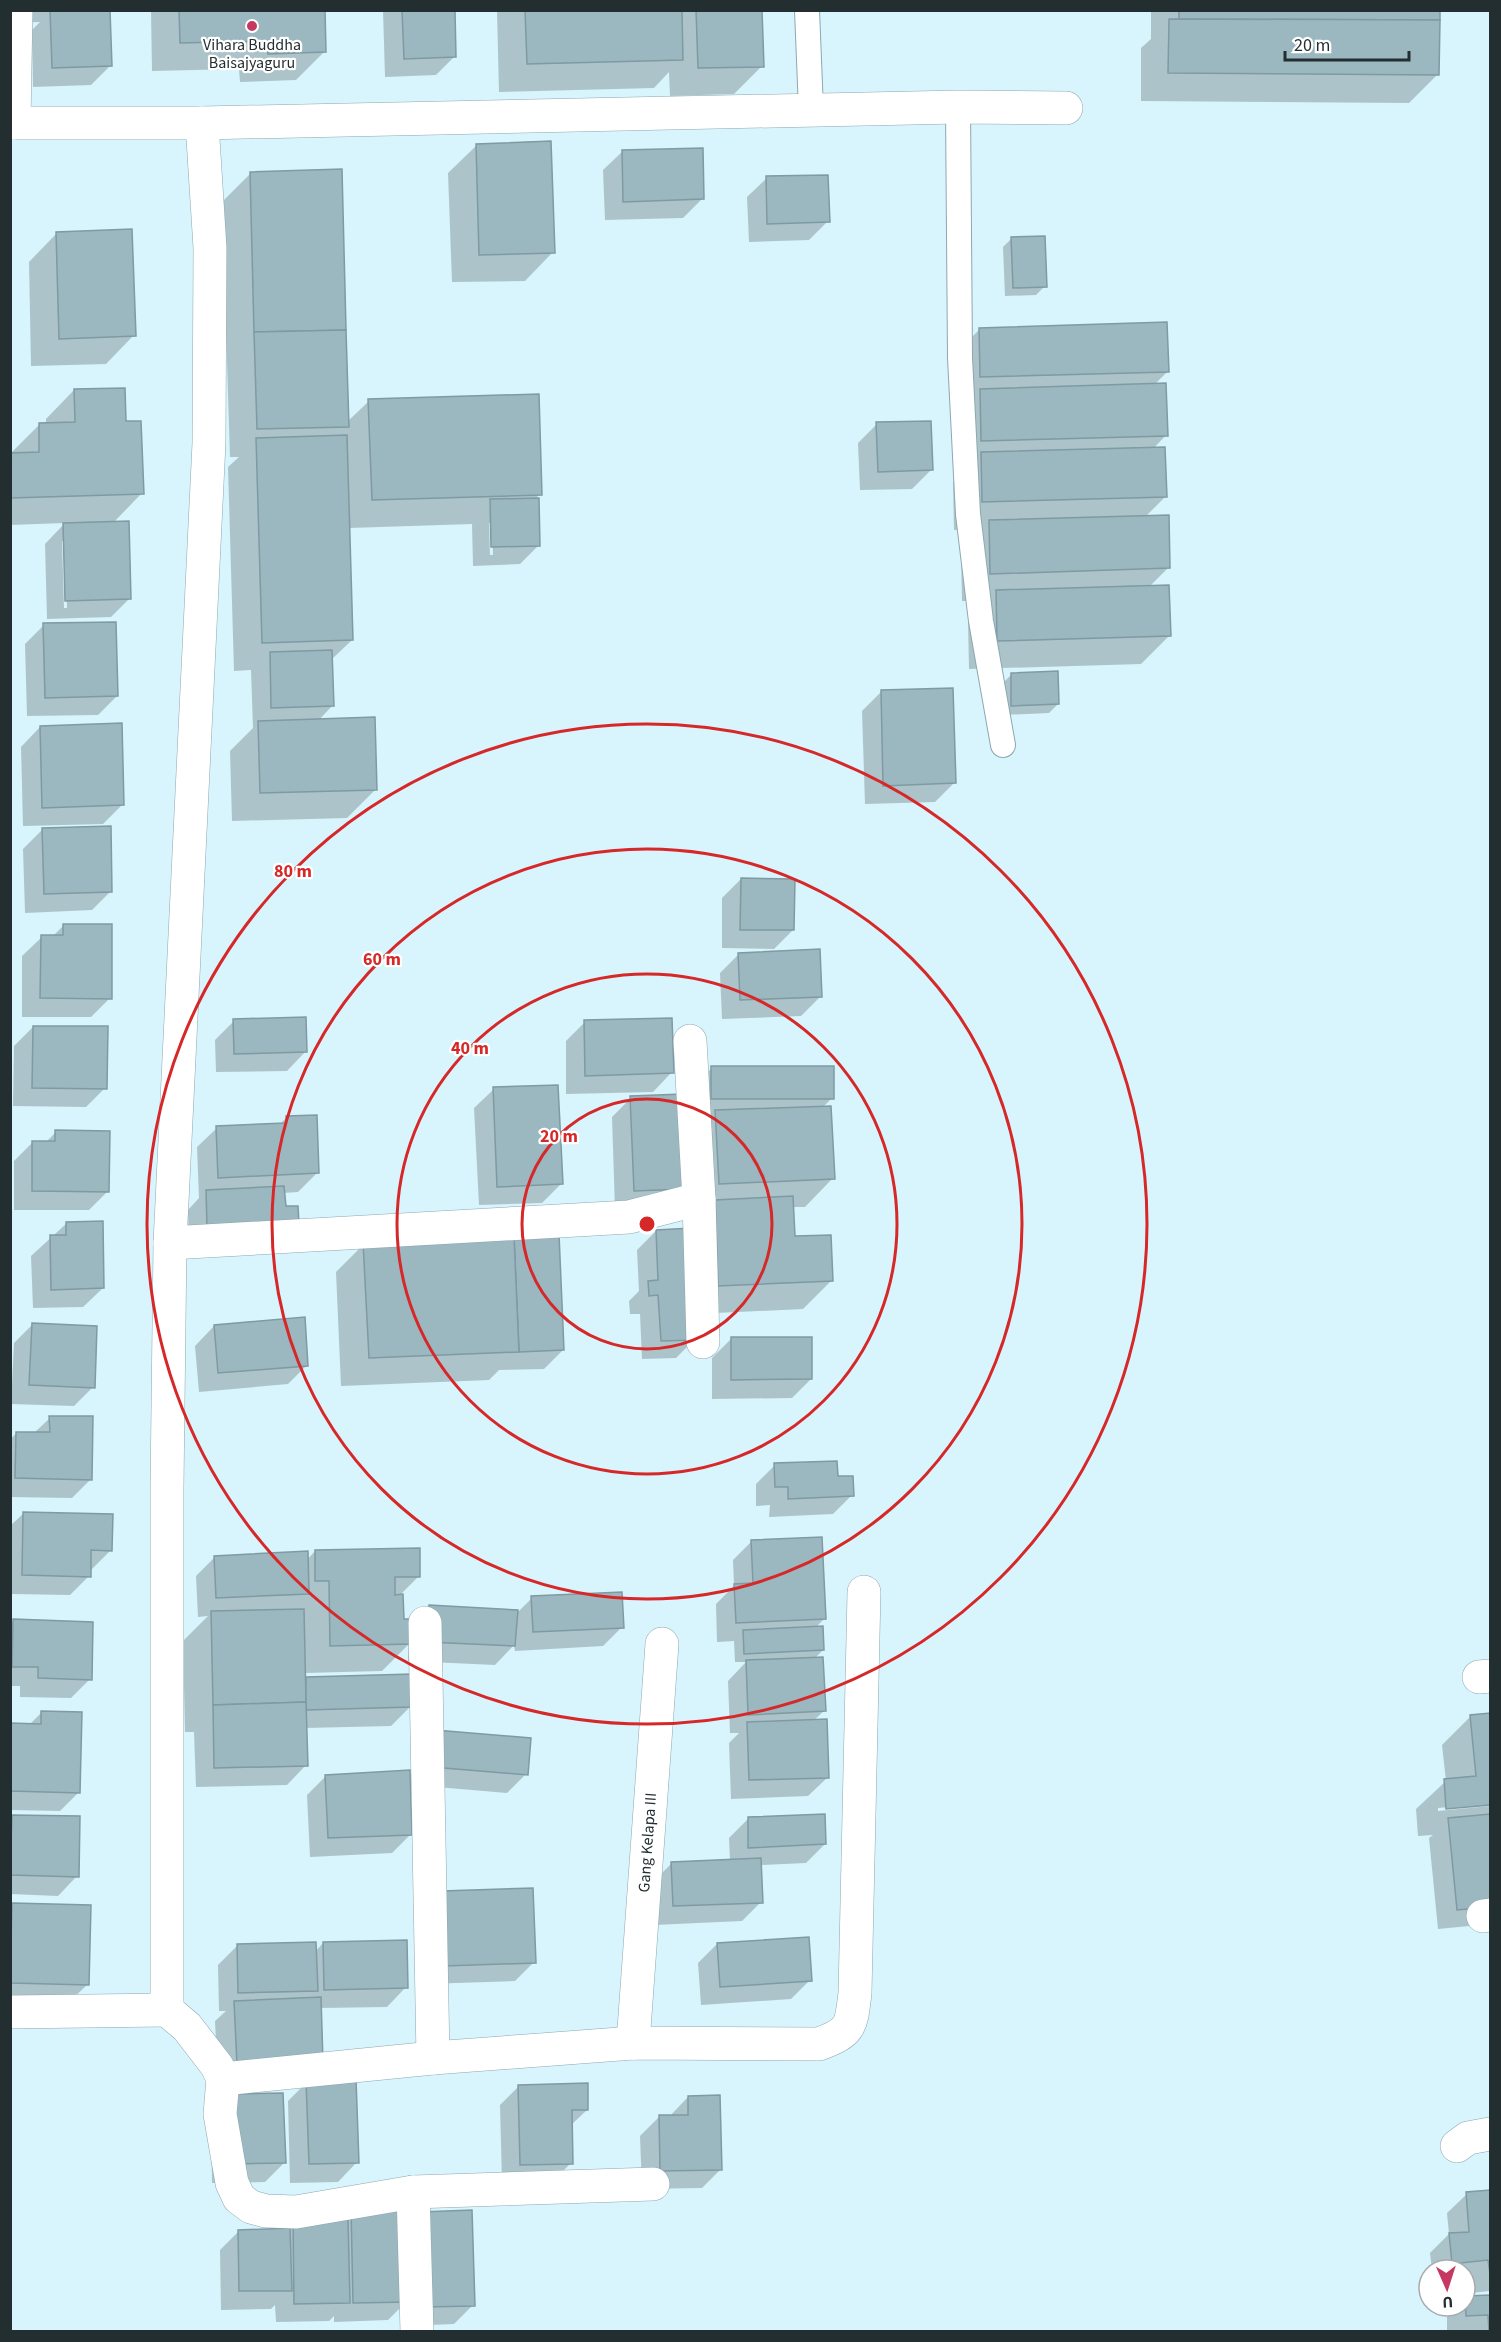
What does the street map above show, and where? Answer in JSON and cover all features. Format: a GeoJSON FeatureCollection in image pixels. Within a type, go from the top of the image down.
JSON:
{"type":"FeatureCollection","features":[{"type":"Feature","properties":{"kind":"street"},"geometry":{"type":"LineString","coordinates":[[16,10],[12,123],[202,123],[958,107],[1066,108]]}},
{"type":"Feature","properties":{"kind":"street"},"geometry":{"type":"LineString","coordinates":[[167,2010],[167,1487],[170,1243],[209,443],[210,248],[202,123]]}},
{"type":"Feature","properties":{"kind":"street"},"geometry":{"type":"LineString","coordinates":[[690,1041],[699,1199],[703,1342]]}},
{"type":"Feature","properties":{"kind":"street"},"geometry":{"type":"LineString","coordinates":[[170,1243],[629,1217],[699,1199]]}},
{"type":"Feature","properties":{"kind":"street"},"geometry":{"type":"LineString","coordinates":[[223,2079],[433,2058],[633,2043],[819,2044],[839,2037],[852,2022],[855,1993],[864,1592]]}},
{"type":"Feature","properties":{"kind":"street"},"geometry":{"type":"LineString","coordinates":[[425,1623],[433,2058]]}},
{"type":"Feature","properties":{"kind":"street","name":"Gang Kelapa III"},"geometry":{"type":"LineString","coordinates":[[633,2043],[662,1644]]}},
{"type":"Feature","properties":{"kind":"street"},"geometry":{"type":"LineString","coordinates":[[10,2012],[167,2010],[204,2046],[223,2079],[220,2114],[232,2183],[239,2198],[251,2207],[266,2211],[297,2212],[413,2192],[653,2184]]}},
{"type":"Feature","properties":{"kind":"street"},"geometry":{"type":"LineString","coordinates":[[1457,2146],[1468,2138],[1491,2134]]}},
{"type":"Feature","properties":{"kind":"street"},"geometry":{"type":"LineString","coordinates":[[413,2192],[417,2331]]}},
{"type":"Feature","properties":{"kind":"lane"},"geometry":{"type":"LineString","coordinates":[[807,10],[811,110]]}},
{"type":"Feature","properties":{"kind":"lane"},"geometry":{"type":"LineString","coordinates":[[958,107],[960,358],[968,514],[981,621],[1003,745]]}},
{"type":"Feature","properties":{"kind":"building"},"geometry":{"type":"Polygon","coordinates":[[[50,10],[110,10],[112,66],[52,68],[50,10]]]}},
{"type":"Feature","properties":{"kind":"building","name":"Vihara Buddha Baisajyaguru"},"geometry":{"type":"Polygon","coordinates":[[[179,10],[325,10],[326,52],[268,54],[267,41],[180,43],[179,10]]]}},
{"type":"Feature","properties":{"kind":"building"},"geometry":{"type":"Polygon","coordinates":[[[402,10],[455,10],[456,57],[404,59],[402,10]]]}},
{"type":"Feature","properties":{"kind":"building"},"geometry":{"type":"Polygon","coordinates":[[[525,10],[682,10],[683,60],[527,64],[525,10]]]}},
{"type":"Feature","properties":{"kind":"building"},"geometry":{"type":"Polygon","coordinates":[[[696,10],[762,10],[764,67],[698,68],[696,10]]]}},
{"type":"Feature","properties":{"kind":"building"},"geometry":{"type":"Polygon","coordinates":[[[1179,10],[1440,10],[1440,20],[1179,19],[1179,10]]]}},
{"type":"Feature","properties":{"kind":"building"},"geometry":{"type":"Polygon","coordinates":[[[1169,19],[1440,20],[1439,75],[1168,73],[1169,19]]]}},
{"type":"Feature","properties":{"kind":"building"},"geometry":{"type":"Polygon","coordinates":[[[551,141],[555,253],[479,255],[476,144],[551,141]]]}},
{"type":"Feature","properties":{"kind":"building"},"geometry":{"type":"Polygon","coordinates":[[[703,148],[704,199],[623,202],[622,150],[703,148]]]}},
{"type":"Feature","properties":{"kind":"building"},"geometry":{"type":"Polygon","coordinates":[[[342,169],[346,330],[254,332],[250,172],[342,169]]]}},
{"type":"Feature","properties":{"kind":"building"},"geometry":{"type":"Polygon","coordinates":[[[828,175],[830,222],[767,224],[766,176],[828,175]]]}},
{"type":"Feature","properties":{"kind":"building"},"geometry":{"type":"Polygon","coordinates":[[[132,229],[136,336],[59,339],[56,232],[132,229]]]}},
{"type":"Feature","properties":{"kind":"building"},"geometry":{"type":"Polygon","coordinates":[[[1045,236],[1047,287],[1013,288],[1011,237],[1045,236]]]}},
{"type":"Feature","properties":{"kind":"building"},"geometry":{"type":"Polygon","coordinates":[[[1167,322],[1169,372],[980,377],[979,328],[1167,322]]]}},
{"type":"Feature","properties":{"kind":"building"},"geometry":{"type":"Polygon","coordinates":[[[346,330],[349,427],[257,429],[254,332],[346,330]]]}},
{"type":"Feature","properties":{"kind":"building"},"geometry":{"type":"Polygon","coordinates":[[[1166,383],[1168,436],[981,441],[980,389],[1166,383]]]}},
{"type":"Feature","properties":{"kind":"building"},"geometry":{"type":"Polygon","coordinates":[[[125,388],[126,421],[141,421],[144,494],[10,498],[10,453],[39,452],[39,423],[75,422],[74,389],[125,388]]]}},
{"type":"Feature","properties":{"kind":"building"},"geometry":{"type":"Polygon","coordinates":[[[539,394],[542,495],[372,500],[368,399],[539,394]]]}},
{"type":"Feature","properties":{"kind":"building"},"geometry":{"type":"Polygon","coordinates":[[[931,421],[933,470],[878,472],[876,422],[931,421]]]}},
{"type":"Feature","properties":{"kind":"building"},"geometry":{"type":"Polygon","coordinates":[[[347,435],[353,640],[262,643],[256,438],[347,435]]]}},
{"type":"Feature","properties":{"kind":"building"},"geometry":{"type":"Polygon","coordinates":[[[1165,447],[1167,497],[982,502],[981,452],[1165,447]]]}},
{"type":"Feature","properties":{"kind":"building"},"geometry":{"type":"Polygon","coordinates":[[[539,498],[540,546],[491,547],[490,499],[539,498]]]}},
{"type":"Feature","properties":{"kind":"building"},"geometry":{"type":"Polygon","coordinates":[[[1169,515],[1170,568],[990,574],[989,520],[1169,515]]]}},
{"type":"Feature","properties":{"kind":"building"},"geometry":{"type":"Polygon","coordinates":[[[129,521],[131,599],[65,601],[63,523],[129,521]]]}},
{"type":"Feature","properties":{"kind":"building"},"geometry":{"type":"Polygon","coordinates":[[[1169,585],[1171,636],[997,641],[996,590],[1169,585]]]}},
{"type":"Feature","properties":{"kind":"building"},"geometry":{"type":"Polygon","coordinates":[[[116,622],[118,696],[45,698],[43,623],[116,622]]]}},
{"type":"Feature","properties":{"kind":"building"},"geometry":{"type":"Polygon","coordinates":[[[332,650],[334,706],[271,708],[270,652],[332,650]]]}},
{"type":"Feature","properties":{"kind":"building"},"geometry":{"type":"Polygon","coordinates":[[[1058,671],[1059,704],[1011,706],[1011,673],[1058,671]]]}},
{"type":"Feature","properties":{"kind":"building"},"geometry":{"type":"Polygon","coordinates":[[[953,688],[956,783],[883,786],[881,690],[953,688]]]}},
{"type":"Feature","properties":{"kind":"building"},"geometry":{"type":"Polygon","coordinates":[[[375,717],[377,790],[260,793],[258,721],[375,717]]]}},
{"type":"Feature","properties":{"kind":"building"},"geometry":{"type":"Polygon","coordinates":[[[122,723],[124,805],[42,808],[40,726],[122,723]]]}},
{"type":"Feature","properties":{"kind":"building"},"geometry":{"type":"Polygon","coordinates":[[[111,826],[112,892],[44,894],[42,828],[111,826]]]}},
{"type":"Feature","properties":{"kind":"building"},"geometry":{"type":"Polygon","coordinates":[[[741,878],[795,879],[794,930],[740,930],[741,878]]]}},
{"type":"Feature","properties":{"kind":"building"},"geometry":{"type":"Polygon","coordinates":[[[63,924],[112,924],[112,999],[40,998],[41,935],[63,935],[63,924]]]}},
{"type":"Feature","properties":{"kind":"building"},"geometry":{"type":"Polygon","coordinates":[[[820,949],[822,997],[740,1000],[738,953],[820,949]]]}},
{"type":"Feature","properties":{"kind":"building"},"geometry":{"type":"Polygon","coordinates":[[[306,1017],[307,1052],[234,1054],[233,1019],[306,1017]]]}},
{"type":"Feature","properties":{"kind":"building"},"geometry":{"type":"Polygon","coordinates":[[[672,1018],[674,1073],[585,1076],[584,1020],[672,1018]]]}},
{"type":"Feature","properties":{"kind":"building"},"geometry":{"type":"Polygon","coordinates":[[[33,1026],[108,1026],[107,1089],[32,1088],[33,1026]]]}},
{"type":"Feature","properties":{"kind":"building"},"geometry":{"type":"Polygon","coordinates":[[[711,1066],[834,1066],[834,1099],[711,1099],[711,1066]]]}},
{"type":"Feature","properties":{"kind":"building"},"geometry":{"type":"Polygon","coordinates":[[[558,1085],[563,1184],[497,1187],[493,1087],[558,1085]]]}},
{"type":"Feature","properties":{"kind":"building"},"geometry":{"type":"Polygon","coordinates":[[[683,1094],[687,1189],[634,1191],[630,1096],[683,1094]]]}},
{"type":"Feature","properties":{"kind":"building"},"geometry":{"type":"Polygon","coordinates":[[[831,1106],[835,1179],[719,1184],[715,1110],[831,1106]]]}},
{"type":"Feature","properties":{"kind":"building"},"geometry":{"type":"Polygon","coordinates":[[[317,1115],[319,1173],[218,1178],[216,1126],[286,1123],[286,1116],[317,1115]]]}},
{"type":"Feature","properties":{"kind":"building"},"geometry":{"type":"Polygon","coordinates":[[[55,1130],[110,1131],[109,1192],[32,1191],[32,1141],[55,1141],[55,1130]]]}},
{"type":"Feature","properties":{"kind":"building"},"geometry":{"type":"Polygon","coordinates":[[[284,1186],[286,1206],[298,1206],[299,1224],[207,1228],[206,1190],[284,1186]]]}},
{"type":"Feature","properties":{"kind":"building"},"geometry":{"type":"Polygon","coordinates":[[[793,1196],[795,1236],[831,1235],[833,1281],[718,1286],[715,1200],[793,1196]]]}},
{"type":"Feature","properties":{"kind":"building"},"geometry":{"type":"Polygon","coordinates":[[[103,1221],[104,1288],[51,1290],[50,1235],[66,1235],[66,1222],[103,1221]]]}},
{"type":"Feature","properties":{"kind":"building"},"geometry":{"type":"Polygon","coordinates":[[[692,1228],[697,1340],[661,1341],[658,1295],[649,1296],[648,1281],[658,1280],[656,1230],[692,1228]]]}},
{"type":"Feature","properties":{"kind":"building"},"geometry":{"type":"Polygon","coordinates":[[[559,1234],[564,1350],[519,1352],[514,1236],[559,1234]]]}},
{"type":"Feature","properties":{"kind":"building"},"geometry":{"type":"Polygon","coordinates":[[[514,1236],[519,1352],[369,1358],[363,1242],[514,1236]]]}},
{"type":"Feature","properties":{"kind":"building"},"geometry":{"type":"Polygon","coordinates":[[[305,1317],[308,1366],[218,1373],[214,1325],[305,1317]]]}},
{"type":"Feature","properties":{"kind":"building"},"geometry":{"type":"Polygon","coordinates":[[[32,1323],[97,1326],[95,1388],[29,1385],[32,1323]]]}},
{"type":"Feature","properties":{"kind":"building"},"geometry":{"type":"Polygon","coordinates":[[[731,1337],[812,1337],[812,1379],[731,1380],[731,1337]]]}},
{"type":"Feature","properties":{"kind":"building"},"geometry":{"type":"Polygon","coordinates":[[[49,1416],[93,1416],[92,1480],[15,1478],[16,1432],[50,1432],[49,1416]]]}},
{"type":"Feature","properties":{"kind":"building"},"geometry":{"type":"Polygon","coordinates":[[[837,1461],[838,1476],[853,1476],[854,1496],[788,1499],[788,1487],[775,1487],[774,1463],[837,1461]]]}},
{"type":"Feature","properties":{"kind":"building"},"geometry":{"type":"Polygon","coordinates":[[[23,1512],[113,1514],[112,1551],[91,1550],[91,1577],[22,1575],[23,1512]]]}},
{"type":"Feature","properties":{"kind":"building"},"geometry":{"type":"Polygon","coordinates":[[[822,1537],[826,1619],[736,1623],[734,1584],[753,1583],[751,1540],[822,1537]]]}},
{"type":"Feature","properties":{"kind":"building"},"geometry":{"type":"Polygon","coordinates":[[[420,1548],[420,1577],[395,1577],[395,1595],[403,1594],[404,1619],[412,1619],[412,1644],[330,1646],[329,1581],[315,1581],[315,1550],[420,1548]]]}},
{"type":"Feature","properties":{"kind":"building"},"geometry":{"type":"Polygon","coordinates":[[[308,1551],[309,1594],[216,1598],[214,1556],[308,1551]]]}},
{"type":"Feature","properties":{"kind":"building"},"geometry":{"type":"Polygon","coordinates":[[[622,1592],[624,1628],[533,1632],[531,1596],[622,1592]]]}},
{"type":"Feature","properties":{"kind":"building"},"geometry":{"type":"Polygon","coordinates":[[[429,1605],[518,1610],[515,1646],[427,1642],[429,1605]]]}},
{"type":"Feature","properties":{"kind":"building"},"geometry":{"type":"Polygon","coordinates":[[[304,1609],[306,1702],[213,1705],[211,1611],[304,1609]]]}},
{"type":"Feature","properties":{"kind":"building"},"geometry":{"type":"Polygon","coordinates":[[[13,1619],[93,1622],[92,1680],[38,1678],[38,1667],[12,1667],[13,1619]]]}},
{"type":"Feature","properties":{"kind":"building"},"geometry":{"type":"Polygon","coordinates":[[[823,1626],[824,1650],[744,1654],[743,1630],[823,1626]]]}},
{"type":"Feature","properties":{"kind":"building"},"geometry":{"type":"Polygon","coordinates":[[[823,1657],[826,1711],[748,1715],[746,1660],[823,1657]]]}},
{"type":"Feature","properties":{"kind":"building"},"geometry":{"type":"Polygon","coordinates":[[[412,1674],[412,1707],[306,1710],[306,1677],[412,1674]]]}},
{"type":"Feature","properties":{"kind":"building"},"geometry":{"type":"Polygon","coordinates":[[[306,1702],[308,1766],[214,1768],[213,1705],[306,1702]]]}},
{"type":"Feature","properties":{"kind":"building"},"geometry":{"type":"Polygon","coordinates":[[[41,1711],[82,1712],[80,1793],[10,1791],[10,1723],[41,1724],[41,1711]]]}},
{"type":"Feature","properties":{"kind":"building"},"geometry":{"type":"Polygon","coordinates":[[[1490,1713],[1490,1805],[1446,1809],[1444,1779],[1476,1776],[1470,1715],[1490,1713]]]}},
{"type":"Feature","properties":{"kind":"building"},"geometry":{"type":"Polygon","coordinates":[[[827,1719],[829,1778],[749,1780],[747,1722],[827,1719]]]}},
{"type":"Feature","properties":{"kind":"building"},"geometry":{"type":"Polygon","coordinates":[[[435,1730],[531,1738],[528,1775],[432,1767],[435,1730]]]}},
{"type":"Feature","properties":{"kind":"building"},"geometry":{"type":"Polygon","coordinates":[[[410,1770],[412,1835],[328,1838],[325,1775],[410,1770]]]}},
{"type":"Feature","properties":{"kind":"building"},"geometry":{"type":"Polygon","coordinates":[[[825,1814],[826,1844],[748,1848],[748,1817],[825,1814]]]}},
{"type":"Feature","properties":{"kind":"building"},"geometry":{"type":"Polygon","coordinates":[[[1490,1814],[1490,1907],[1457,1910],[1448,1818],[1490,1814]]]}},
{"type":"Feature","properties":{"kind":"building"},"geometry":{"type":"Polygon","coordinates":[[[12,1815],[80,1816],[79,1877],[10,1875],[12,1815]]]}},
{"type":"Feature","properties":{"kind":"building"},"geometry":{"type":"Polygon","coordinates":[[[761,1858],[763,1903],[673,1906],[671,1862],[761,1858]]]}},
{"type":"Feature","properties":{"kind":"building"},"geometry":{"type":"Polygon","coordinates":[[[533,1888],[536,1963],[444,1966],[442,1891],[533,1888]]]}},
{"type":"Feature","properties":{"kind":"building"},"geometry":{"type":"Polygon","coordinates":[[[12,1903],[91,1905],[89,1985],[10,1983],[12,1903]]]}},
{"type":"Feature","properties":{"kind":"building"},"geometry":{"type":"Polygon","coordinates":[[[809,1937],[812,1981],[720,1987],[717,1943],[809,1937]]]}},
{"type":"Feature","properties":{"kind":"building"},"geometry":{"type":"Polygon","coordinates":[[[407,1940],[408,1988],[324,1990],[323,1942],[407,1940]]]}},
{"type":"Feature","properties":{"kind":"building"},"geometry":{"type":"Polygon","coordinates":[[[316,1942],[318,1991],[238,1993],[237,1944],[316,1942]]]}},
{"type":"Feature","properties":{"kind":"building"},"geometry":{"type":"Polygon","coordinates":[[[321,1997],[323,2062],[237,2065],[234,2001],[321,1997]]]}},
{"type":"Feature","properties":{"kind":"building"},"geometry":{"type":"Polygon","coordinates":[[[356,2079],[359,2163],[309,2164],[306,2081],[356,2079]]]}},
{"type":"Feature","properties":{"kind":"building"},"geometry":{"type":"Polygon","coordinates":[[[588,2083],[588,2110],[572,2110],[573,2164],[520,2165],[518,2085],[588,2083]]]}},
{"type":"Feature","properties":{"kind":"building"},"geometry":{"type":"Polygon","coordinates":[[[283,2093],[286,2163],[231,2164],[229,2094],[283,2093]]]}},
{"type":"Feature","properties":{"kind":"building"},"geometry":{"type":"Polygon","coordinates":[[[720,2095],[722,2170],[660,2171],[659,2115],[688,2115],[688,2096],[720,2095]]]}},
{"type":"Feature","properties":{"kind":"building"},"geometry":{"type":"Polygon","coordinates":[[[1490,2190],[1490,2274],[1488,2260],[1477,2261],[1477,2258],[1451,2258],[1449,2233],[1469,2232],[1466,2192],[1490,2190]]]}},
{"type":"Feature","properties":{"kind":"building"},"geometry":{"type":"Polygon","coordinates":[[[407,2207],[409,2302],[353,2303],[351,2208],[407,2207]]]}},
{"type":"Feature","properties":{"kind":"building"},"geometry":{"type":"Polygon","coordinates":[[[472,2210],[475,2306],[423,2307],[420,2212],[472,2210]]]}},
{"type":"Feature","properties":{"kind":"building"},"geometry":{"type":"Polygon","coordinates":[[[348,2219],[350,2303],[294,2304],[293,2220],[348,2219]]]}},
{"type":"Feature","properties":{"kind":"building"},"geometry":{"type":"Polygon","coordinates":[[[290,2228],[292,2291],[239,2291],[238,2230],[290,2228]]]}},
{"type":"Feature","properties":{"kind":"building"},"geometry":{"type":"Polygon","coordinates":[[[1490,2295],[1490,2332],[1488,2315],[1477,2316],[1477,2296],[1490,2295]]]}},
{"type":"Feature","properties":{"kind":"place","name":"Vihara Buddha Baisajyaguru"},"geometry":{"type":"Point","coordinates":[252,26]}}]}
